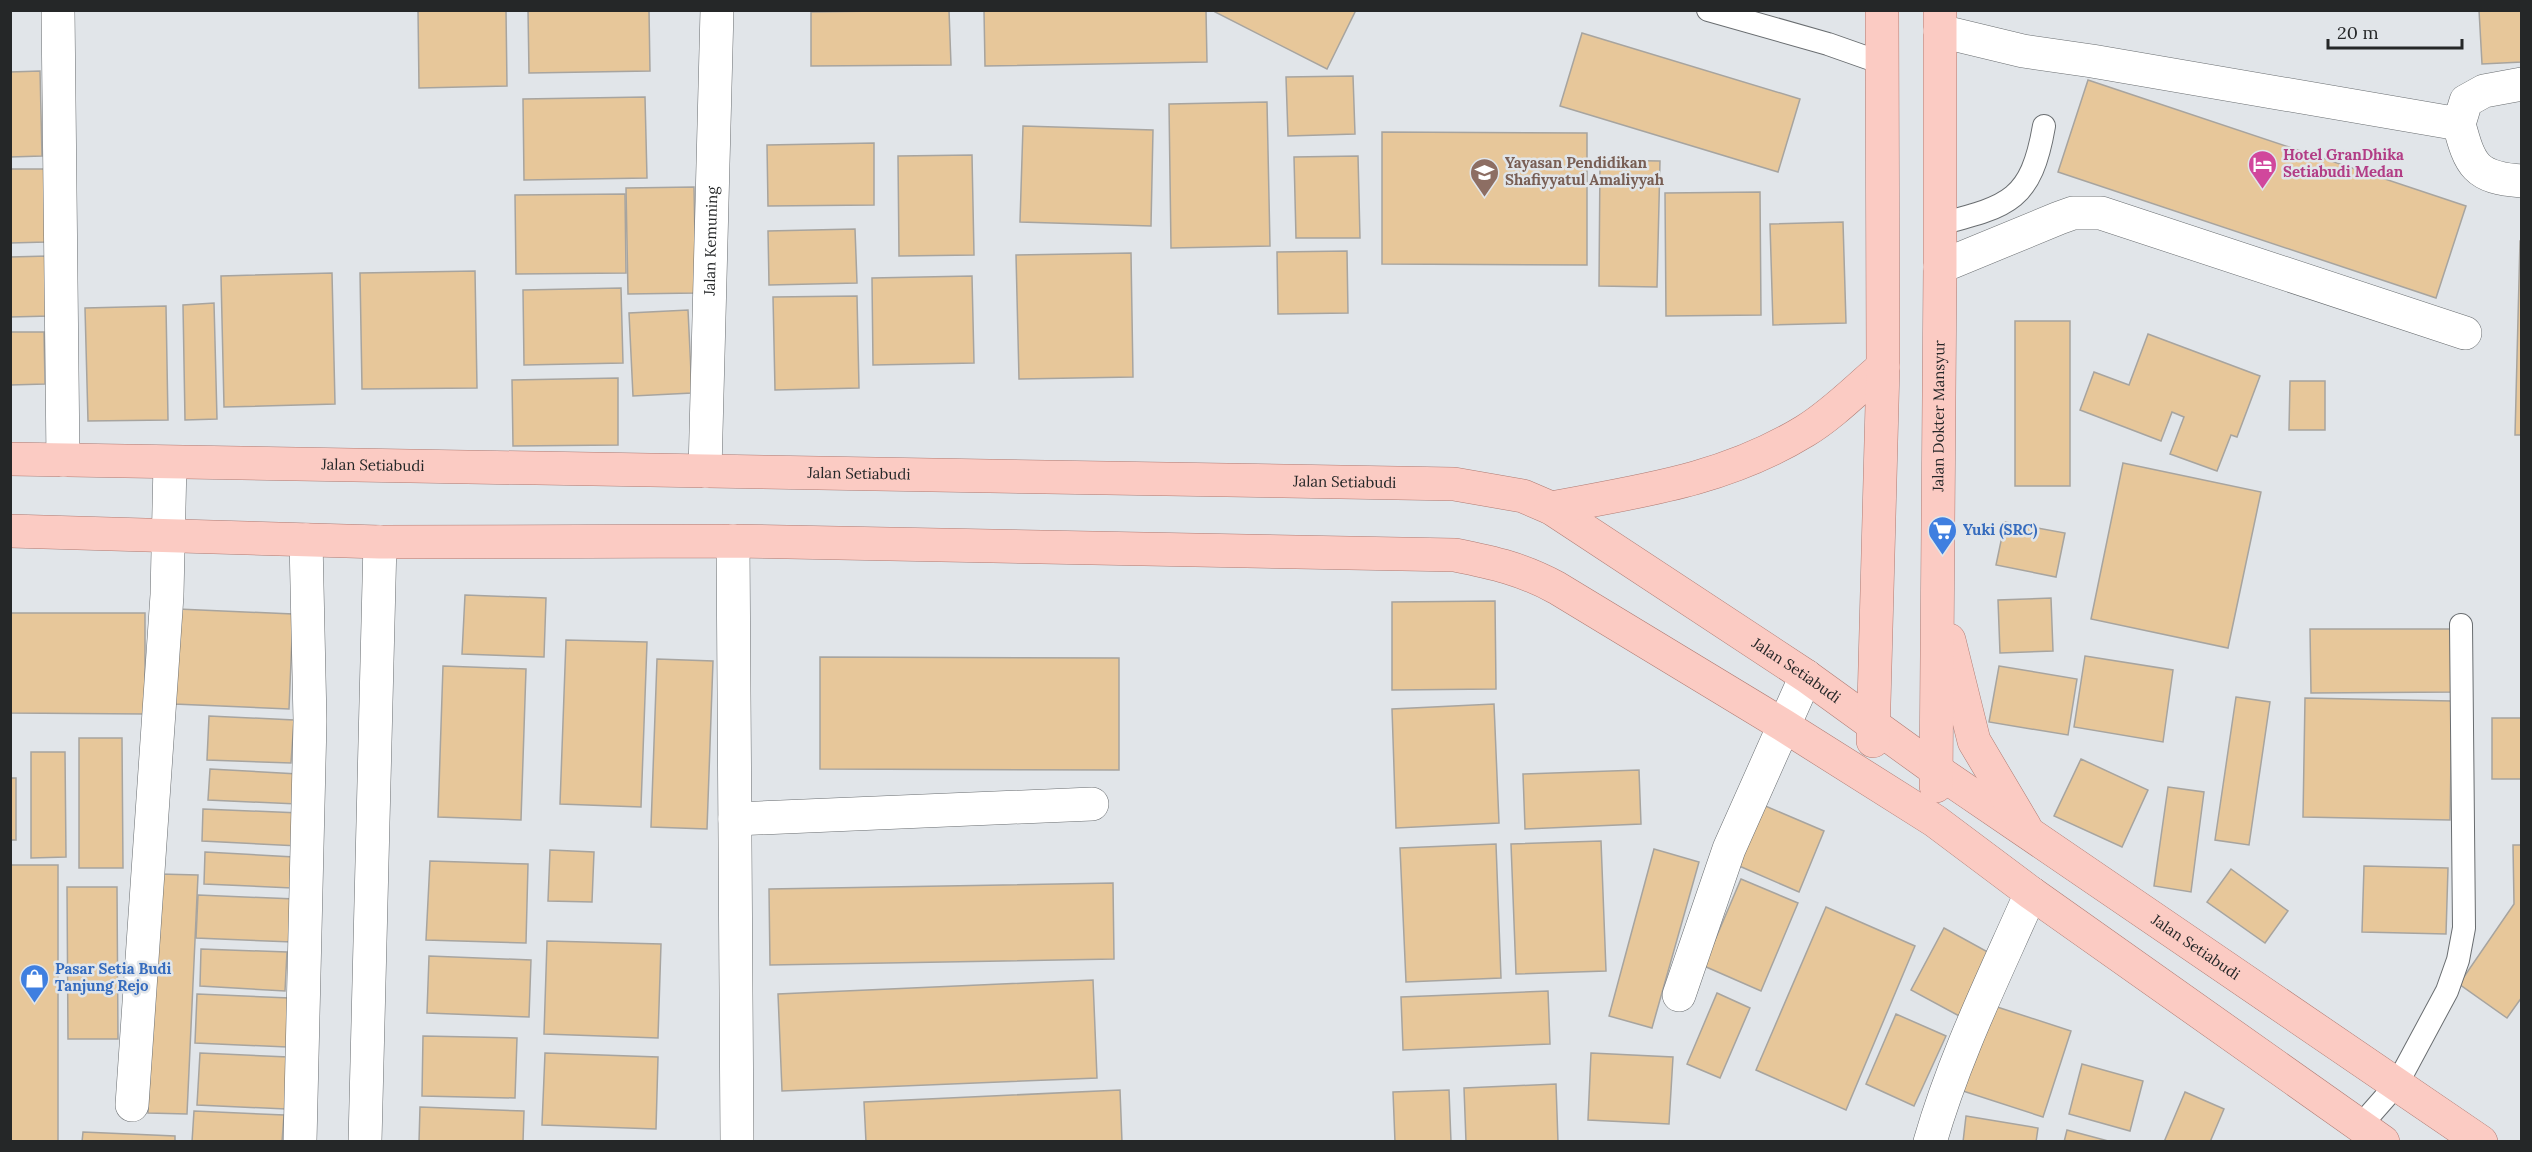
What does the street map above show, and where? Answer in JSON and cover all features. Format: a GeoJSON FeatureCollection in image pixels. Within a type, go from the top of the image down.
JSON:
{"type":"FeatureCollection","features":[{"type":"Feature","properties":{"kind":"main road"},"geometry":{"type":"LineString","coordinates":[[1874,781],[1873,723],[1884,367],[1882,10]]}},
{"type":"Feature","properties":{"kind":"main road","name":"Jalan Dokter Mansyur"},"geometry":{"type":"LineString","coordinates":[[1935,821],[1940,21]]}},
{"type":"Feature","properties":{"kind":"main road"},"geometry":{"type":"LineString","coordinates":[[1551,508],[1676,485],[1719,472],[1770,450],[1807,430],[1884,367]]}},
{"type":"Feature","properties":{"kind":"main road","name":"Jalan Setiabudi"},"geometry":{"type":"LineString","coordinates":[[10,459],[1454,484],[1523,496],[1551,508],[1806,676],[1936,770],[2481,1142]]}},
{"type":"Feature","properties":{"kind":"main road"},"geometry":{"type":"LineString","coordinates":[[10,531],[380,542],[733,541],[1455,555],[1499,564],[1529,573],[1874,781],[1935,821],[2031,893],[2372,1134]]}},
{"type":"Feature","properties":{"kind":"main road"},"geometry":{"type":"LineString","coordinates":[[1938,592],[1974,741],[2030,834]]}},
{"type":"Feature","properties":{"kind":"street"},"geometry":{"type":"LineString","coordinates":[[58,10],[63,460]]}},
{"type":"Feature","properties":{"kind":"street","name":"Jalan Kemuning"},"geometry":{"type":"LineString","coordinates":[[705,471],[717,10]]}},
{"type":"Feature","properties":{"kind":"street"},"geometry":{"type":"LineString","coordinates":[[1940,21],[2057,57],[2092,61],[2459,124]]}},
{"type":"Feature","properties":{"kind":"street"},"geometry":{"type":"LineString","coordinates":[[2522,84],[2484,91],[2466,101],[2459,124],[2467,154],[2473,164],[2488,175],[2504,180],[2522,181]]}},
{"type":"Feature","properties":{"kind":"street"},"geometry":{"type":"LineString","coordinates":[[1940,267],[2073,213],[2101,213],[2465,333]]}},
{"type":"Feature","properties":{"kind":"street"},"geometry":{"type":"LineString","coordinates":[[132,1105],[167,594],[170,463]]}},
{"type":"Feature","properties":{"kind":"street"},"geometry":{"type":"LineString","coordinates":[[300,1142],[310,721],[306,540]]}},
{"type":"Feature","properties":{"kind":"street"},"geometry":{"type":"LineString","coordinates":[[733,541],[737,1142]]}},
{"type":"Feature","properties":{"kind":"street"},"geometry":{"type":"LineString","coordinates":[[365,1142],[380,542]]}},
{"type":"Feature","properties":{"kind":"street"},"geometry":{"type":"LineString","coordinates":[[1679,995],[1729,849],[1806,676]]}},
{"type":"Feature","properties":{"kind":"street"},"geometry":{"type":"LineString","coordinates":[[735,819],[1092,804]]}},
{"type":"Feature","properties":{"kind":"street"},"geometry":{"type":"LineString","coordinates":[[1930,1142],[1962,1046],[2031,893]]}},
{"type":"Feature","properties":{"kind":"lane"},"geometry":{"type":"LineString","coordinates":[[1708,10],[1828,44],[1882,63]]}},
{"type":"Feature","properties":{"kind":"lane"},"geometry":{"type":"LineString","coordinates":[[1940,224],[1982,213],[2004,203],[2022,190],[2038,158],[2044,126]]}},
{"type":"Feature","properties":{"kind":"lane"},"geometry":{"type":"LineString","coordinates":[[2372,1134],[2447,991],[2458,960],[2464,928],[2461,626]]}},
{"type":"Feature","properties":{"kind":"building"},"geometry":{"type":"Polygon","coordinates":[[[418,10],[506,10],[507,86],[419,88],[418,10]]]}},
{"type":"Feature","properties":{"kind":"building"},"geometry":{"type":"Polygon","coordinates":[[[528,10],[649,10],[650,71],[529,73],[528,10]]]}},
{"type":"Feature","properties":{"kind":"building"},"geometry":{"type":"Polygon","coordinates":[[[949,10],[951,65],[811,66],[811,12],[949,10]]]}},
{"type":"Feature","properties":{"kind":"building"},"geometry":{"type":"Polygon","coordinates":[[[984,10],[1206,10],[1207,62],[985,66],[984,10]]]}},
{"type":"Feature","properties":{"kind":"building"},"geometry":{"type":"Polygon","coordinates":[[[1216,10],[1356,10],[1327,69],[1215,12],[1216,10]]]}},
{"type":"Feature","properties":{"kind":"building"},"geometry":{"type":"Polygon","coordinates":[[[2479,10],[2522,10],[2522,62],[2482,64],[2479,10]]]}},
{"type":"Feature","properties":{"kind":"building"},"geometry":{"type":"Polygon","coordinates":[[[1582,33],[1800,99],[1778,172],[1560,106],[1582,33]]]}},
{"type":"Feature","properties":{"kind":"building"},"geometry":{"type":"Polygon","coordinates":[[[40,71],[42,156],[10,157],[10,72],[40,71]]]}},
{"type":"Feature","properties":{"kind":"building"},"geometry":{"type":"Polygon","coordinates":[[[1353,76],[1355,134],[1288,136],[1286,77],[1353,76]]]}},
{"type":"Feature","properties":{"kind":"building","name":"Hotel GranDhika Setiabudi Medan"},"geometry":{"type":"Polygon","coordinates":[[[2088,80],[2466,206],[2436,298],[2058,172],[2088,80]]]}},
{"type":"Feature","properties":{"kind":"building"},"geometry":{"type":"Polygon","coordinates":[[[645,97],[647,178],[524,180],[523,99],[645,97]]]}},
{"type":"Feature","properties":{"kind":"building"},"geometry":{"type":"Polygon","coordinates":[[[1267,102],[1270,246],[1171,248],[1169,104],[1267,102]]]}},
{"type":"Feature","properties":{"kind":"building"},"geometry":{"type":"Polygon","coordinates":[[[1023,126],[1153,130],[1151,226],[1020,222],[1023,126]]]}},
{"type":"Feature","properties":{"kind":"building","name":"Yayasan Pendidikan Shafiyyatul Amaliyyah"},"geometry":{"type":"Polygon","coordinates":[[[1382,132],[1587,133],[1587,265],[1382,264],[1382,132]]]}},
{"type":"Feature","properties":{"kind":"building"},"geometry":{"type":"Polygon","coordinates":[[[874,143],[874,205],[768,206],[767,145],[874,143]]]}},
{"type":"Feature","properties":{"kind":"building"},"geometry":{"type":"Polygon","coordinates":[[[972,155],[974,255],[899,256],[898,156],[972,155]]]}},
{"type":"Feature","properties":{"kind":"building"},"geometry":{"type":"Polygon","coordinates":[[[1358,156],[1360,238],[1296,238],[1294,157],[1358,156]]]}},
{"type":"Feature","properties":{"kind":"building"},"geometry":{"type":"Polygon","coordinates":[[[1600,160],[1660,161],[1657,287],[1599,286],[1600,160]]]}},
{"type":"Feature","properties":{"kind":"building"},"geometry":{"type":"Polygon","coordinates":[[[10,169],[45,169],[46,242],[10,243],[10,169]]]}},
{"type":"Feature","properties":{"kind":"building"},"geometry":{"type":"Polygon","coordinates":[[[694,187],[696,293],[628,294],[626,188],[694,187]]]}},
{"type":"Feature","properties":{"kind":"building"},"geometry":{"type":"Polygon","coordinates":[[[1760,192],[1761,315],[1666,316],[1665,193],[1760,192]]]}},
{"type":"Feature","properties":{"kind":"building"},"geometry":{"type":"Polygon","coordinates":[[[625,194],[626,273],[516,274],[515,195],[625,194]]]}},
{"type":"Feature","properties":{"kind":"building"},"geometry":{"type":"Polygon","coordinates":[[[1843,222],[1846,323],[1773,325],[1770,224],[1843,222]]]}},
{"type":"Feature","properties":{"kind":"building"},"geometry":{"type":"Polygon","coordinates":[[[855,229],[857,283],[769,285],[768,231],[855,229]]]}},
{"type":"Feature","properties":{"kind":"building"},"geometry":{"type":"Polygon","coordinates":[[[2520,241],[2522,241],[2522,435],[2515,435],[2520,241]]]}},
{"type":"Feature","properties":{"kind":"building"},"geometry":{"type":"Polygon","coordinates":[[[1347,251],[1348,313],[1278,314],[1277,252],[1347,251]]]}},
{"type":"Feature","properties":{"kind":"building"},"geometry":{"type":"Polygon","coordinates":[[[1131,253],[1133,377],[1019,379],[1016,255],[1131,253]]]}},
{"type":"Feature","properties":{"kind":"building"},"geometry":{"type":"Polygon","coordinates":[[[48,256],[50,316],[10,317],[10,257],[48,256]]]}},
{"type":"Feature","properties":{"kind":"building"},"geometry":{"type":"Polygon","coordinates":[[[475,271],[477,388],[362,389],[360,273],[475,271]]]}},
{"type":"Feature","properties":{"kind":"building"},"geometry":{"type":"Polygon","coordinates":[[[332,273],[335,404],[224,407],[221,276],[332,273]]]}},
{"type":"Feature","properties":{"kind":"building"},"geometry":{"type":"Polygon","coordinates":[[[972,276],[974,363],[873,365],[872,278],[972,276]]]}},
{"type":"Feature","properties":{"kind":"building"},"geometry":{"type":"Polygon","coordinates":[[[621,288],[623,363],[524,365],[523,290],[621,288]]]}},
{"type":"Feature","properties":{"kind":"building"},"geometry":{"type":"Polygon","coordinates":[[[857,296],[859,388],[775,390],[773,297],[857,296]]]}},
{"type":"Feature","properties":{"kind":"building"},"geometry":{"type":"Polygon","coordinates":[[[214,303],[217,419],[185,420],[183,305],[214,303]]]}},
{"type":"Feature","properties":{"kind":"building"},"geometry":{"type":"Polygon","coordinates":[[[166,306],[168,420],[88,421],[85,308],[166,306]]]}},
{"type":"Feature","properties":{"kind":"building"},"geometry":{"type":"Polygon","coordinates":[[[688,310],[692,393],[633,396],[629,313],[688,310]]]}},
{"type":"Feature","properties":{"kind":"building"},"geometry":{"type":"Polygon","coordinates":[[[2015,321],[2070,321],[2070,486],[2015,486],[2015,321]]]}},
{"type":"Feature","properties":{"kind":"building"},"geometry":{"type":"Polygon","coordinates":[[[10,332],[44,332],[45,384],[10,385],[10,332]]]}},
{"type":"Feature","properties":{"kind":"building"},"geometry":{"type":"Polygon","coordinates":[[[2148,334],[2260,376],[2237,437],[2231,435],[2217,471],[2170,454],[2184,417],[2172,412],[2161,441],[2080,410],[2094,372],[2129,385],[2148,334]]]}},
{"type":"Feature","properties":{"kind":"building"},"geometry":{"type":"Polygon","coordinates":[[[618,378],[618,445],[513,446],[512,380],[618,378]]]}},
{"type":"Feature","properties":{"kind":"building"},"geometry":{"type":"Polygon","coordinates":[[[2290,381],[2325,381],[2325,430],[2289,430],[2290,381]]]}},
{"type":"Feature","properties":{"kind":"building"},"geometry":{"type":"Polygon","coordinates":[[[2123,463],[2261,492],[2228,648],[2091,619],[2123,463]]]}},
{"type":"Feature","properties":{"kind":"building"},"geometry":{"type":"Polygon","coordinates":[[[2005,522],[2065,533],[2056,577],[1996,565],[2005,522]]]}},
{"type":"Feature","properties":{"kind":"building"},"geometry":{"type":"Polygon","coordinates":[[[465,595],[546,598],[544,657],[462,654],[465,595]]]}},
{"type":"Feature","properties":{"kind":"building"},"geometry":{"type":"Polygon","coordinates":[[[2051,598],[2053,651],[2000,653],[1998,600],[2051,598]]]}},
{"type":"Feature","properties":{"kind":"building"},"geometry":{"type":"Polygon","coordinates":[[[1495,601],[1496,689],[1392,690],[1392,602],[1495,601]]]}},
{"type":"Feature","properties":{"kind":"building"},"geometry":{"type":"Polygon","coordinates":[[[178,609],[293,614],[289,709],[174,704],[178,609]]]}},
{"type":"Feature","properties":{"kind":"building"},"geometry":{"type":"Polygon","coordinates":[[[10,613],[145,613],[145,714],[10,713],[10,613]]]}},
{"type":"Feature","properties":{"kind":"building"},"geometry":{"type":"Polygon","coordinates":[[[2310,629],[2456,629],[2457,692],[2311,693],[2310,629]]]}},
{"type":"Feature","properties":{"kind":"building"},"geometry":{"type":"Polygon","coordinates":[[[566,640],[647,642],[641,807],[560,804],[566,640]]]}},
{"type":"Feature","properties":{"kind":"building"},"geometry":{"type":"Polygon","coordinates":[[[2085,656],[2173,670],[2163,742],[2074,727],[2085,656]]]}},
{"type":"Feature","properties":{"kind":"building"},"geometry":{"type":"Polygon","coordinates":[[[820,657],[1119,658],[1119,770],[820,769],[820,657]]]}},
{"type":"Feature","properties":{"kind":"building"},"geometry":{"type":"Polygon","coordinates":[[[657,659],[713,661],[707,829],[651,827],[657,659]]]}},
{"type":"Feature","properties":{"kind":"building"},"geometry":{"type":"Polygon","coordinates":[[[443,666],[526,669],[521,820],[438,817],[443,666]]]}},
{"type":"Feature","properties":{"kind":"building"},"geometry":{"type":"Polygon","coordinates":[[[1999,666],[2077,679],[2068,735],[1989,722],[1999,666]]]}},
{"type":"Feature","properties":{"kind":"building"},"geometry":{"type":"Polygon","coordinates":[[[2236,697],[2270,702],[2249,845],[2215,840],[2236,697]]]}},
{"type":"Feature","properties":{"kind":"building"},"geometry":{"type":"Polygon","coordinates":[[[2305,698],[2452,701],[2450,820],[2303,817],[2305,698]]]}},
{"type":"Feature","properties":{"kind":"building"},"geometry":{"type":"Polygon","coordinates":[[[1494,704],[1499,823],[1396,828],[1392,709],[1494,704]]]}},
{"type":"Feature","properties":{"kind":"building"},"geometry":{"type":"Polygon","coordinates":[[[209,716],[294,720],[291,763],[207,760],[209,716]]]}},
{"type":"Feature","properties":{"kind":"building"},"geometry":{"type":"Polygon","coordinates":[[[2492,718],[2522,718],[2522,779],[2492,779],[2492,718]]]}},
{"type":"Feature","properties":{"kind":"building"},"geometry":{"type":"Polygon","coordinates":[[[79,738],[122,738],[123,868],[79,868],[79,738]]]}},
{"type":"Feature","properties":{"kind":"building"},"geometry":{"type":"Polygon","coordinates":[[[31,752],[65,752],[66,857],[31,858],[31,752]]]}},
{"type":"Feature","properties":{"kind":"building"},"geometry":{"type":"Polygon","coordinates":[[[2081,759],[2148,790],[2122,847],[2054,816],[2081,759]]]}},
{"type":"Feature","properties":{"kind":"building"},"geometry":{"type":"Polygon","coordinates":[[[210,769],[298,774],[297,804],[208,800],[210,769]]]}},
{"type":"Feature","properties":{"kind":"building"},"geometry":{"type":"Polygon","coordinates":[[[1639,770],[1641,824],[1525,829],[1523,774],[1639,770]]]}},
{"type":"Feature","properties":{"kind":"building"},"geometry":{"type":"Polygon","coordinates":[[[10,778],[16,778],[16,840],[10,840],[10,778]]]}},
{"type":"Feature","properties":{"kind":"building"},"geometry":{"type":"Polygon","coordinates":[[[2168,787],[2204,792],[2191,892],[2154,886],[2168,787]]]}},
{"type":"Feature","properties":{"kind":"building"},"geometry":{"type":"Polygon","coordinates":[[[1763,805],[1824,831],[1799,892],[1737,865],[1763,805]]]}},
{"type":"Feature","properties":{"kind":"building"},"geometry":{"type":"Polygon","coordinates":[[[203,809],[300,813],[299,846],[202,841],[203,809]]]}},
{"type":"Feature","properties":{"kind":"building"},"geometry":{"type":"Polygon","coordinates":[[[1601,841],[1606,971],[1516,974],[1511,844],[1601,841]]]}},
{"type":"Feature","properties":{"kind":"building"},"geometry":{"type":"Polygon","coordinates":[[[1496,844],[1501,978],[1406,982],[1400,848],[1496,844]]]}},
{"type":"Feature","properties":{"kind":"building"},"geometry":{"type":"Polygon","coordinates":[[[2513,845],[2522,845],[2522,997],[2507,1018],[2459,984],[2514,904],[2513,845]]]}},
{"type":"Feature","properties":{"kind":"building"},"geometry":{"type":"Polygon","coordinates":[[[1654,849],[1699,862],[1652,1028],[1609,1016],[1654,849]]]}},
{"type":"Feature","properties":{"kind":"building"},"geometry":{"type":"Polygon","coordinates":[[[550,850],[594,852],[592,902],[548,901],[550,850]]]}},
{"type":"Feature","properties":{"kind":"building"},"geometry":{"type":"Polygon","coordinates":[[[205,852],[294,857],[292,888],[204,884],[205,852]]]}},
{"type":"Feature","properties":{"kind":"building"},"geometry":{"type":"Polygon","coordinates":[[[430,861],[528,864],[526,943],[426,940],[430,861]]]}},
{"type":"Feature","properties":{"kind":"building","name":"Pasar Setia Budi Tanjung Rejo"},"geometry":{"type":"Polygon","coordinates":[[[10,865],[58,865],[58,1142],[10,1142],[10,865]]]}},
{"type":"Feature","properties":{"kind":"building"},"geometry":{"type":"Polygon","coordinates":[[[2364,866],[2448,868],[2446,934],[2362,932],[2364,866]]]}},
{"type":"Feature","properties":{"kind":"building"},"geometry":{"type":"Polygon","coordinates":[[[2231,869],[2288,911],[2265,943],[2207,902],[2231,869]]]}},
{"type":"Feature","properties":{"kind":"building"},"geometry":{"type":"Polygon","coordinates":[[[159,874],[198,875],[187,1114],[148,1113],[159,874]]]}},
{"type":"Feature","properties":{"kind":"building"},"geometry":{"type":"Polygon","coordinates":[[[1741,879],[1798,903],[1761,991],[1704,966],[1741,879]]]}},
{"type":"Feature","properties":{"kind":"building"},"geometry":{"type":"Polygon","coordinates":[[[1113,883],[1114,959],[770,965],[769,889],[1113,883]]]}},
{"type":"Feature","properties":{"kind":"building"},"geometry":{"type":"Polygon","coordinates":[[[67,887],[117,887],[118,1039],[68,1039],[67,887]]]}},
{"type":"Feature","properties":{"kind":"building"},"geometry":{"type":"Polygon","coordinates":[[[198,895],[295,899],[292,942],[196,938],[198,895]]]}},
{"type":"Feature","properties":{"kind":"building"},"geometry":{"type":"Polygon","coordinates":[[[1826,907],[1915,946],[1846,1110],[1756,1070],[1826,907]]]}},
{"type":"Feature","properties":{"kind":"building"},"geometry":{"type":"Polygon","coordinates":[[[1944,928],[1995,956],[1961,1017],[1911,990],[1944,928]]]}},
{"type":"Feature","properties":{"kind":"building"},"geometry":{"type":"Polygon","coordinates":[[[547,941],[661,944],[658,1038],[544,1034],[547,941]]]}},
{"type":"Feature","properties":{"kind":"building"},"geometry":{"type":"Polygon","coordinates":[[[201,949],[287,952],[285,991],[200,986],[201,949]]]}},
{"type":"Feature","properties":{"kind":"building"},"geometry":{"type":"Polygon","coordinates":[[[429,956],[531,960],[529,1017],[427,1013],[429,956]]]}},
{"type":"Feature","properties":{"kind":"building"},"geometry":{"type":"Polygon","coordinates":[[[1093,980],[1097,1078],[782,1091],[778,994],[1093,980]]]}},
{"type":"Feature","properties":{"kind":"building"},"geometry":{"type":"Polygon","coordinates":[[[1548,991],[1550,1044],[1403,1050],[1401,997],[1548,991]]]}},
{"type":"Feature","properties":{"kind":"building"},"geometry":{"type":"Polygon","coordinates":[[[1717,993],[1750,1008],[1720,1078],[1687,1064],[1717,993]]]}},
{"type":"Feature","properties":{"kind":"building"},"geometry":{"type":"Polygon","coordinates":[[[197,994],[289,998],[287,1047],[195,1043],[197,994]]]}},
{"type":"Feature","properties":{"kind":"building"},"geometry":{"type":"Polygon","coordinates":[[[1991,1005],[2071,1031],[2043,1117],[1963,1091],[1991,1005]]]}},
{"type":"Feature","properties":{"kind":"building"},"geometry":{"type":"Polygon","coordinates":[[[1896,1014],[1946,1036],[1914,1106],[1866,1084],[1896,1014]]]}},
{"type":"Feature","properties":{"kind":"building"},"geometry":{"type":"Polygon","coordinates":[[[423,1036],[517,1038],[515,1098],[422,1096],[423,1036]]]}},
{"type":"Feature","properties":{"kind":"building"},"geometry":{"type":"Polygon","coordinates":[[[200,1053],[288,1057],[286,1109],[197,1105],[200,1053]]]}},
{"type":"Feature","properties":{"kind":"building"},"geometry":{"type":"Polygon","coordinates":[[[545,1053],[658,1057],[656,1129],[542,1125],[545,1053]]]}},
{"type":"Feature","properties":{"kind":"building"},"geometry":{"type":"Polygon","coordinates":[[[1591,1053],[1673,1057],[1669,1124],[1588,1120],[1591,1053]]]}},
{"type":"Feature","properties":{"kind":"building"},"geometry":{"type":"Polygon","coordinates":[[[2082,1064],[2143,1081],[2130,1131],[2069,1114],[2082,1064]]]}},
{"type":"Feature","properties":{"kind":"building"},"geometry":{"type":"Polygon","coordinates":[[[1556,1084],[1558,1142],[1466,1142],[1464,1088],[1556,1084]]]}},
{"type":"Feature","properties":{"kind":"building"},"geometry":{"type":"Polygon","coordinates":[[[1120,1090],[1122,1142],[866,1142],[864,1102],[1120,1090]]]}},
{"type":"Feature","properties":{"kind":"building"},"geometry":{"type":"Polygon","coordinates":[[[1449,1090],[1451,1142],[1395,1142],[1393,1092],[1449,1090]]]}},
{"type":"Feature","properties":{"kind":"building"},"geometry":{"type":"Polygon","coordinates":[[[2185,1092],[2224,1109],[2210,1142],[2164,1142],[2185,1092]]]}},
{"type":"Feature","properties":{"kind":"building"},"geometry":{"type":"Polygon","coordinates":[[[420,1107],[524,1111],[523,1142],[419,1142],[420,1107]]]}},
{"type":"Feature","properties":{"kind":"building"},"geometry":{"type":"Polygon","coordinates":[[[194,1111],[284,1115],[282,1142],[192,1142],[194,1111]]]}},
{"type":"Feature","properties":{"kind":"building"},"geometry":{"type":"Polygon","coordinates":[[[1966,1116],[2038,1128],[2036,1142],[1963,1142],[1966,1116]]]}},
{"type":"Feature","properties":{"kind":"building"},"geometry":{"type":"Polygon","coordinates":[[[2067,1130],[2112,1142],[2064,1142],[2067,1130]]]}},
{"type":"Feature","properties":{"kind":"building"},"geometry":{"type":"Polygon","coordinates":[[[83,1132],[175,1136],[175,1142],[82,1142],[83,1132]]]}},
{"type":"Feature","properties":{"kind":"place","name":"Hotel GranDhika Setiabudi Medan"},"geometry":{"type":"Point","coordinates":[2262,190]}},
{"type":"Feature","properties":{"kind":"place","name":"Yayasan Pendidikan Shafiyyatul Amaliyyah"},"geometry":{"type":"Point","coordinates":[1484,198]}},
{"type":"Feature","properties":{"kind":"place","name":"Yuki (SRC)"},"geometry":{"type":"Point","coordinates":[1942,556]}},
{"type":"Feature","properties":{"kind":"place","name":"Pasar Setia Budi Tanjung Rejo"},"geometry":{"type":"Point","coordinates":[34,1004]}}]}
